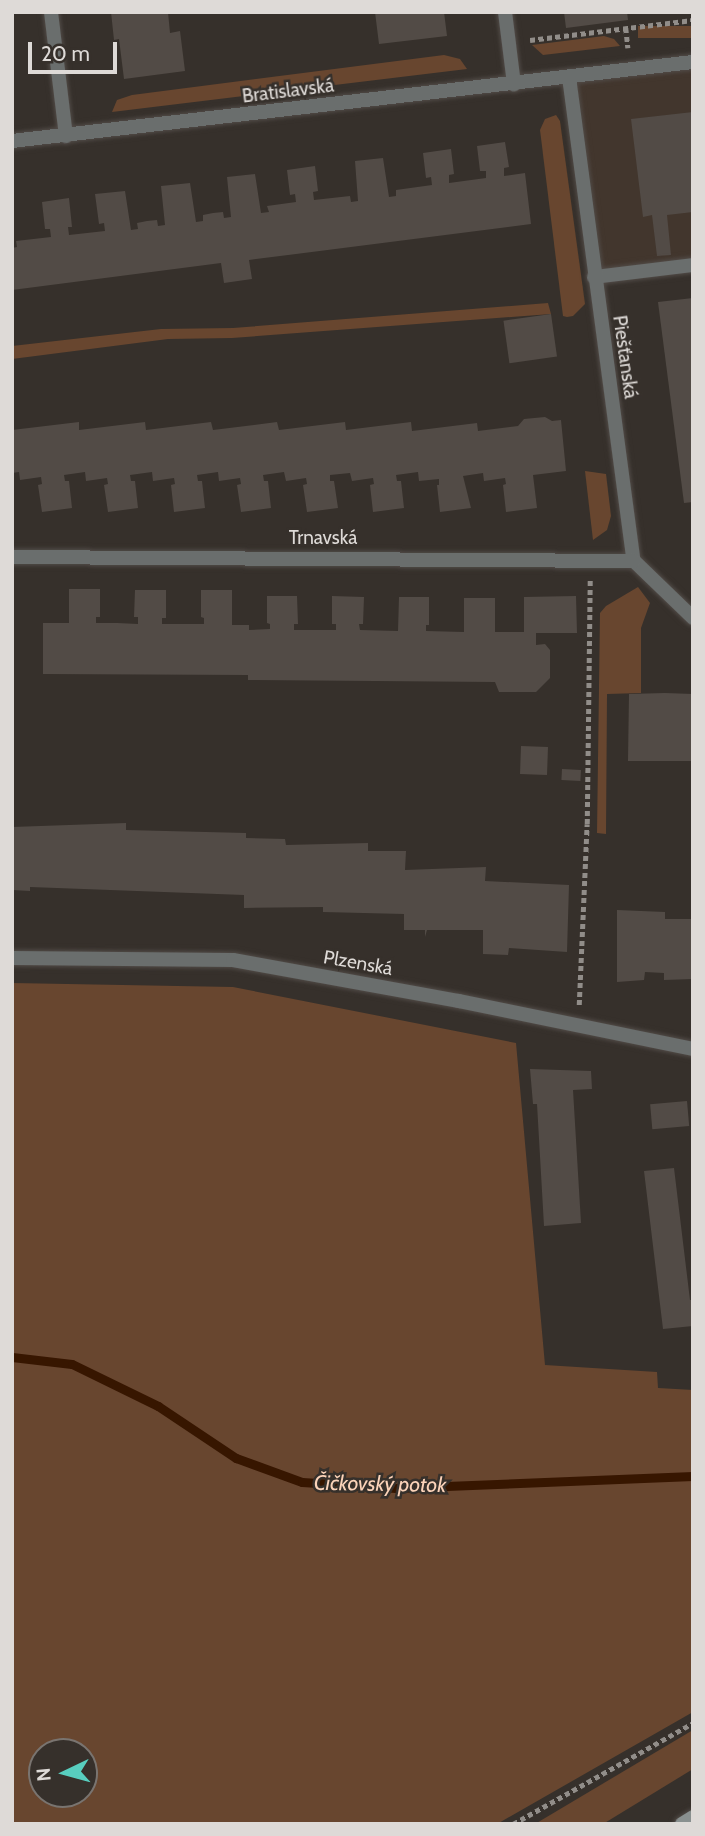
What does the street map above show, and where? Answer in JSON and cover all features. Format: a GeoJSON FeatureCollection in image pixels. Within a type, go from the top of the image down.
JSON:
{"type":"FeatureCollection","features":[{"type":"Feature","properties":{"kind":"street"},"geometry":{"type":"LineString","coordinates":[[51,12],[66,135]]}},
{"type":"Feature","properties":{"kind":"street"},"geometry":{"type":"LineString","coordinates":[[505,12],[514,83]]}},
{"type":"Feature","properties":{"kind":"street","name":"Bratislavská"},"geometry":{"type":"LineString","coordinates":[[12,141],[693,62]]}},
{"type":"Feature","properties":{"kind":"street","name":"Piešťanská"},"geometry":{"type":"LineString","coordinates":[[569,77],[634,561]]}},
{"type":"Feature","properties":{"kind":"street"},"geometry":{"type":"LineString","coordinates":[[594,277],[693,265]]}},
{"type":"Feature","properties":{"kind":"street","name":"Trnavská"},"geometry":{"type":"LineString","coordinates":[[12,557],[589,558],[634,561]]}},
{"type":"Feature","properties":{"kind":"street"},"geometry":{"type":"LineString","coordinates":[[634,561],[693,618]]}},
{"type":"Feature","properties":{"kind":"street","name":"Plzenská"},"geometry":{"type":"LineString","coordinates":[[12,958],[233,960],[459,1001],[693,1049]]}},
{"type":"Feature","properties":{"kind":"path"},"geometry":{"type":"LineString","coordinates":[[508,43],[693,20]]}},
{"type":"Feature","properties":{"kind":"path"},"geometry":{"type":"LineString","coordinates":[[579,989],[593,604],[589,558]]}},
{"type":"Feature","properties":{"kind":"path"},"geometry":{"type":"LineString","coordinates":[[513,1824],[693,1723]]}},
{"type":"Feature","properties":{"kind":"shaded area"},"geometry":{"type":"Polygon","coordinates":[[[638,26],[693,26],[693,38],[638,38],[638,26]]]}},
{"type":"Feature","properties":{"kind":"shaded area"},"geometry":{"type":"Polygon","coordinates":[[[604,36],[614,39],[620,46],[543,55],[532,45],[604,36]]]}},
{"type":"Feature","properties":{"kind":"shaded area"},"geometry":{"type":"Polygon","coordinates":[[[444,55],[460,59],[467,69],[112,112],[117,100],[132,95],[444,55]]]}},
{"type":"Feature","properties":{"kind":"shaded area"},"geometry":{"type":"Polygon","coordinates":[[[693,62],[693,265],[594,277],[569,77],[693,62]]]}},
{"type":"Feature","properties":{"kind":"shaded area"},"geometry":{"type":"Polygon","coordinates":[[[556,115],[560,121],[585,304],[573,316],[567,317],[563,316],[540,130],[545,119],[556,115]]]}},
{"type":"Feature","properties":{"kind":"shaded area"},"geometry":{"type":"Polygon","coordinates":[[[548,303],[551,314],[232,338],[168,339],[12,359],[12,346],[161,329],[233,328],[548,303]]]}},
{"type":"Feature","properties":{"kind":"shaded area"},"geometry":{"type":"Polygon","coordinates":[[[585,471],[606,474],[611,516],[607,530],[593,540],[585,471]]]}},
{"type":"Feature","properties":{"kind":"shaded area"},"geometry":{"type":"Polygon","coordinates":[[[638,587],[650,603],[641,628],[641,693],[607,694],[606,834],[597,833],[600,613],[606,606],[638,587]]]}},
{"type":"Feature","properties":{"kind":"shaded area"},"geometry":{"type":"Polygon","coordinates":[[[12,983],[233,987],[516,1043],[545,1365],[657,1372],[658,1388],[693,1390],[693,1712],[497,1824],[12,1824],[12,983]]]}},
{"type":"Feature","properties":{"kind":"shaded area"},"geometry":{"type":"Polygon","coordinates":[[[693,1730],[693,1769],[603,1824],[535,1824],[693,1730]]]}},
{"type":"Feature","properties":{"kind":"building"},"geometry":{"type":"Polygon","coordinates":[[[111,12],[168,12],[170,33],[180,31],[185,71],[124,79],[119,39],[114,40],[111,12]]]}},
{"type":"Feature","properties":{"kind":"building"},"geometry":{"type":"Polygon","coordinates":[[[375,12],[444,12],[447,36],[379,44],[375,12]]]}},
{"type":"Feature","properties":{"kind":"building"},"geometry":{"type":"Polygon","coordinates":[[[564,12],[627,12],[628,20],[566,28],[564,12]]]}},
{"type":"Feature","properties":{"kind":"building"},"geometry":{"type":"Polygon","coordinates":[[[693,112],[693,212],[667,215],[671,255],[657,256],[652,215],[643,217],[631,119],[693,112]]]}},
{"type":"Feature","properties":{"kind":"building"},"geometry":{"type":"Polygon","coordinates":[[[505,142],[509,167],[504,168],[504,176],[525,173],[531,224],[249,260],[252,279],[224,283],[221,263],[12,290],[12,248],[17,247],[16,241],[51,237],[50,229],[45,229],[42,202],[69,198],[72,227],[68,227],[69,235],[105,231],[104,223],[99,224],[95,194],[125,191],[131,230],[138,229],[137,223],[147,221],[157,220],[158,226],[165,225],[161,186],[190,183],[196,222],[203,221],[203,215],[213,213],[223,212],[224,218],[231,217],[227,177],[255,174],[261,213],[269,212],[267,206],[296,202],[295,194],[290,195],[287,170],[315,166],[318,191],[313,192],[314,200],[350,196],[351,202],[358,201],[355,161],[383,158],[389,197],[396,196],[396,190],[432,185],[431,177],[426,178],[423,153],[451,149],[454,174],[449,175],[449,183],[486,178],[486,171],[480,171],[477,146],[505,142]]]}},
{"type":"Feature","properties":{"kind":"building"},"geometry":{"type":"Polygon","coordinates":[[[693,298],[693,502],[684,503],[658,302],[693,298]]]}},
{"type":"Feature","properties":{"kind":"building"},"geometry":{"type":"Polygon","coordinates":[[[551,314],[557,357],[509,363],[503,321],[551,314]]]}},
{"type":"Feature","properties":{"kind":"building"},"geometry":{"type":"Polygon","coordinates":[[[545,417],[552,421],[561,420],[566,471],[533,475],[537,508],[506,512],[503,485],[506,484],[505,478],[484,481],[483,473],[463,476],[471,508],[440,512],[437,485],[439,479],[419,481],[418,472],[396,475],[397,481],[401,481],[404,508],[373,512],[370,485],[374,484],[373,478],[352,481],[350,473],[330,475],[330,481],[334,481],[338,508],[307,512],[303,485],[307,484],[306,478],[286,481],[284,472],[263,475],[264,481],[268,481],[271,508],[241,512],[237,485],[241,484],[240,478],[219,481],[218,472],[197,475],[198,481],[202,481],[205,508],[174,512],[171,485],[175,484],[174,478],[153,481],[152,472],[130,475],[131,481],[135,481],[138,508],[108,512],[104,485],[108,484],[107,478],[86,481],[85,472],[64,475],[65,481],[69,481],[72,508],[42,512],[38,485],[42,484],[41,477],[20,480],[19,472],[12,473],[12,430],[79,422],[79,430],[145,422],[146,430],[211,422],[213,430],[277,422],[279,430],[345,422],[346,430],[411,422],[412,431],[477,423],[478,431],[518,426],[524,419],[545,417]]]}},
{"type":"Feature","properties":{"kind":"building"},"geometry":{"type":"Polygon","coordinates":[[[69,589],[100,589],[100,617],[96,617],[96,623],[138,624],[138,617],[134,617],[135,590],[166,590],[166,618],[162,618],[162,624],[204,624],[204,618],[201,617],[201,590],[232,590],[232,625],[249,625],[249,630],[270,629],[270,624],[267,623],[267,596],[297,596],[298,624],[294,624],[294,630],[336,630],[336,624],[332,624],[332,596],[364,597],[363,624],[359,624],[360,630],[398,631],[399,597],[429,597],[429,625],[426,625],[426,631],[464,632],[464,598],[495,598],[495,632],[524,632],[524,597],[576,596],[577,633],[536,633],[536,645],[545,644],[550,650],[550,678],[536,692],[499,692],[495,682],[248,680],[248,675],[43,674],[43,623],[69,623],[69,589]]]}},
{"type":"Feature","properties":{"kind":"building"},"geometry":{"type":"Polygon","coordinates":[[[629,694],[693,694],[693,761],[628,761],[629,694]]]}},
{"type":"Feature","properties":{"kind":"building"},"geometry":{"type":"Polygon","coordinates":[[[521,746],[548,747],[547,775],[520,774],[521,746]]]}},
{"type":"Feature","properties":{"kind":"building"},"geometry":{"type":"Polygon","coordinates":[[[562,769],[581,770],[580,781],[561,780],[562,769]]]}},
{"type":"Feature","properties":{"kind":"building"},"geometry":{"type":"Polygon","coordinates":[[[126,823],[126,830],[246,833],[246,838],[285,839],[286,845],[368,843],[368,851],[406,851],[405,870],[486,867],[485,881],[569,885],[567,952],[509,948],[508,955],[483,954],[483,930],[427,930],[425,937],[425,930],[404,930],[404,914],[323,912],[323,907],[244,908],[244,895],[30,887],[30,891],[12,890],[12,827],[126,823]]]}},
{"type":"Feature","properties":{"kind":"building"},"geometry":{"type":"Polygon","coordinates":[[[617,910],[665,912],[665,919],[693,919],[693,979],[664,980],[664,973],[645,972],[644,980],[617,982],[617,910]]]}},
{"type":"Feature","properties":{"kind":"building"},"geometry":{"type":"Polygon","coordinates":[[[530,1069],[591,1071],[592,1089],[573,1090],[581,1223],[544,1226],[537,1104],[533,1104],[530,1069]]]}},
{"type":"Feature","properties":{"kind":"building"},"geometry":{"type":"Polygon","coordinates":[[[687,1101],[689,1126],[652,1129],[650,1104],[687,1101]]]}},
{"type":"Feature","properties":{"kind":"building"},"geometry":{"type":"Polygon","coordinates":[[[674,1168],[690,1300],[693,1300],[693,1326],[663,1329],[644,1171],[674,1168]]]}},
{"type":"Feature","properties":{"kind":"waterway","name":"Čičkovský potok"},"geometry":{"type":"LineString","coordinates":[[12,1357],[72,1364],[158,1406],[236,1458],[302,1482],[396,1488],[693,1476]]}}]}
